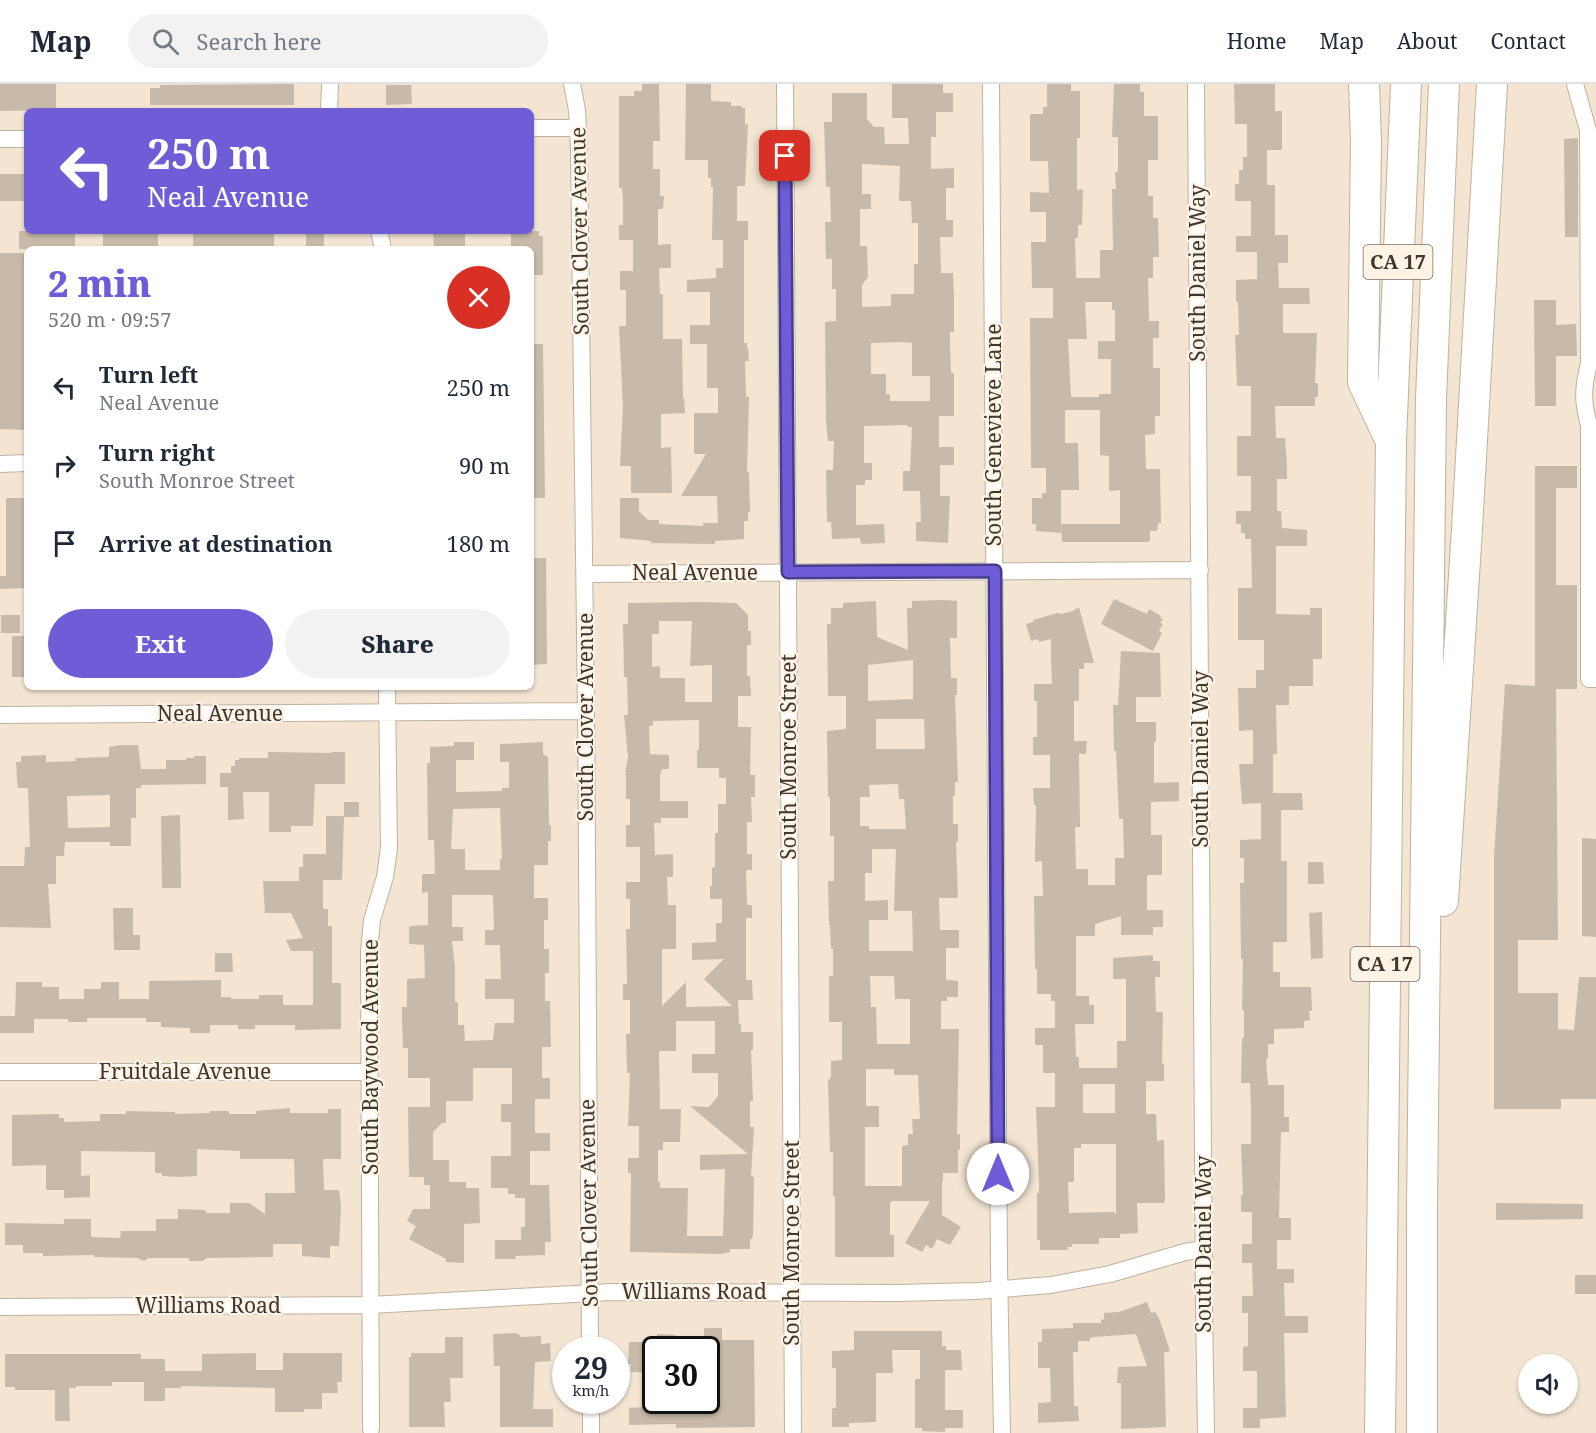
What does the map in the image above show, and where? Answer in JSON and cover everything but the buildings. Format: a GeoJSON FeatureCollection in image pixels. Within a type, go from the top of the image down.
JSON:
{"type":"FeatureCollection","features":[{"type":"Feature","properties":{"kind":"highway"},"geometry":{"type":"LineString","coordinates":[[1364,84],[1366,152],[1364,382],[1391,440]]}},
{"type":"Feature","properties":{"kind":"highway","name":"CA 17"},"geometry":{"type":"LineString","coordinates":[[1380,1433],[1391,440],[1406,84]]}},
{"type":"Feature","properties":{"kind":"highway","name":"CA 17"},"geometry":{"type":"LineString","coordinates":[[1422,1433],[1424,941],[1431,399],[1444,84]]}},
{"type":"Feature","properties":{"kind":"highway"},"geometry":{"type":"LineString","coordinates":[[1424,941],[1444,899],[1492,84]]}},
{"type":"Feature","properties":{"kind":"street"},"geometry":{"type":"LineString","coordinates":[[329,108],[330,84]]}},
{"type":"Feature","properties":{"kind":"street","name":"South Clover Avenue"},"geometry":{"type":"LineString","coordinates":[[572,84],[578,110],[586,574],[590,1336]]}},
{"type":"Feature","properties":{"kind":"street","name":"South Monroe Street"},"geometry":{"type":"LineString","coordinates":[[785,84],[793,1430]]}},
{"type":"Feature","properties":{"kind":"street","name":"South Genevieve Lane"},"geometry":{"type":"LineString","coordinates":[[991,84],[999,1290],[1002,1433]]}},
{"type":"Feature","properties":{"kind":"street","name":"South Daniel Way"},"geometry":{"type":"LineString","coordinates":[[1196,84],[1206,1433]]}},
{"type":"Feature","properties":{"kind":"street"},"geometry":{"type":"LineString","coordinates":[[1575,84],[1588,130],[1592,263],[1589,363],[1583,404],[1589,425],[1592,679]]}},
{"type":"Feature","properties":{"kind":"street"},"geometry":{"type":"LineString","coordinates":[[534,128],[578,128]]}},
{"type":"Feature","properties":{"kind":"street"},"geometry":{"type":"LineString","coordinates":[[0,139],[24,139]]}},
{"type":"Feature","properties":{"kind":"street"},"geometry":{"type":"LineString","coordinates":[[0,464],[24,464]]}},
{"type":"Feature","properties":{"kind":"street","name":"Neal Avenue"},"geometry":{"type":"LineString","coordinates":[[586,574],[1200,570]]}},
{"type":"Feature","properties":{"kind":"street","name":"South Baywood Avenue"},"geometry":{"type":"LineString","coordinates":[[371,1429],[369,952],[372,920],[385,877],[389,848],[387,690]]}},
{"type":"Feature","properties":{"kind":"street","name":"Neal Avenue"},"geometry":{"type":"LineString","coordinates":[[0,715],[585,711]]}},
{"type":"Feature","properties":{"kind":"street","name":"Fruitdale Avenue"},"geometry":{"type":"LineString","coordinates":[[0,1072],[370,1072]]}},
{"type":"Feature","properties":{"kind":"street","name":"Williams Road"},"geometry":{"type":"LineString","coordinates":[[0,1307],[370,1305],[590,1292],[898,1293],[999,1290],[1051,1285],[1110,1274],[1185,1252],[1204,1249]]}},
{"type":"Feature","properties":{"kind":"street"},"geometry":{"type":"LineString","coordinates":[[591,1414],[591,1433]]}},
{"type":"Feature","properties":{"kind":"route"},"geometry":{"type":"LineString","coordinates":[[785,156],[788,572],[995,571],[998,1174]]}}]}
